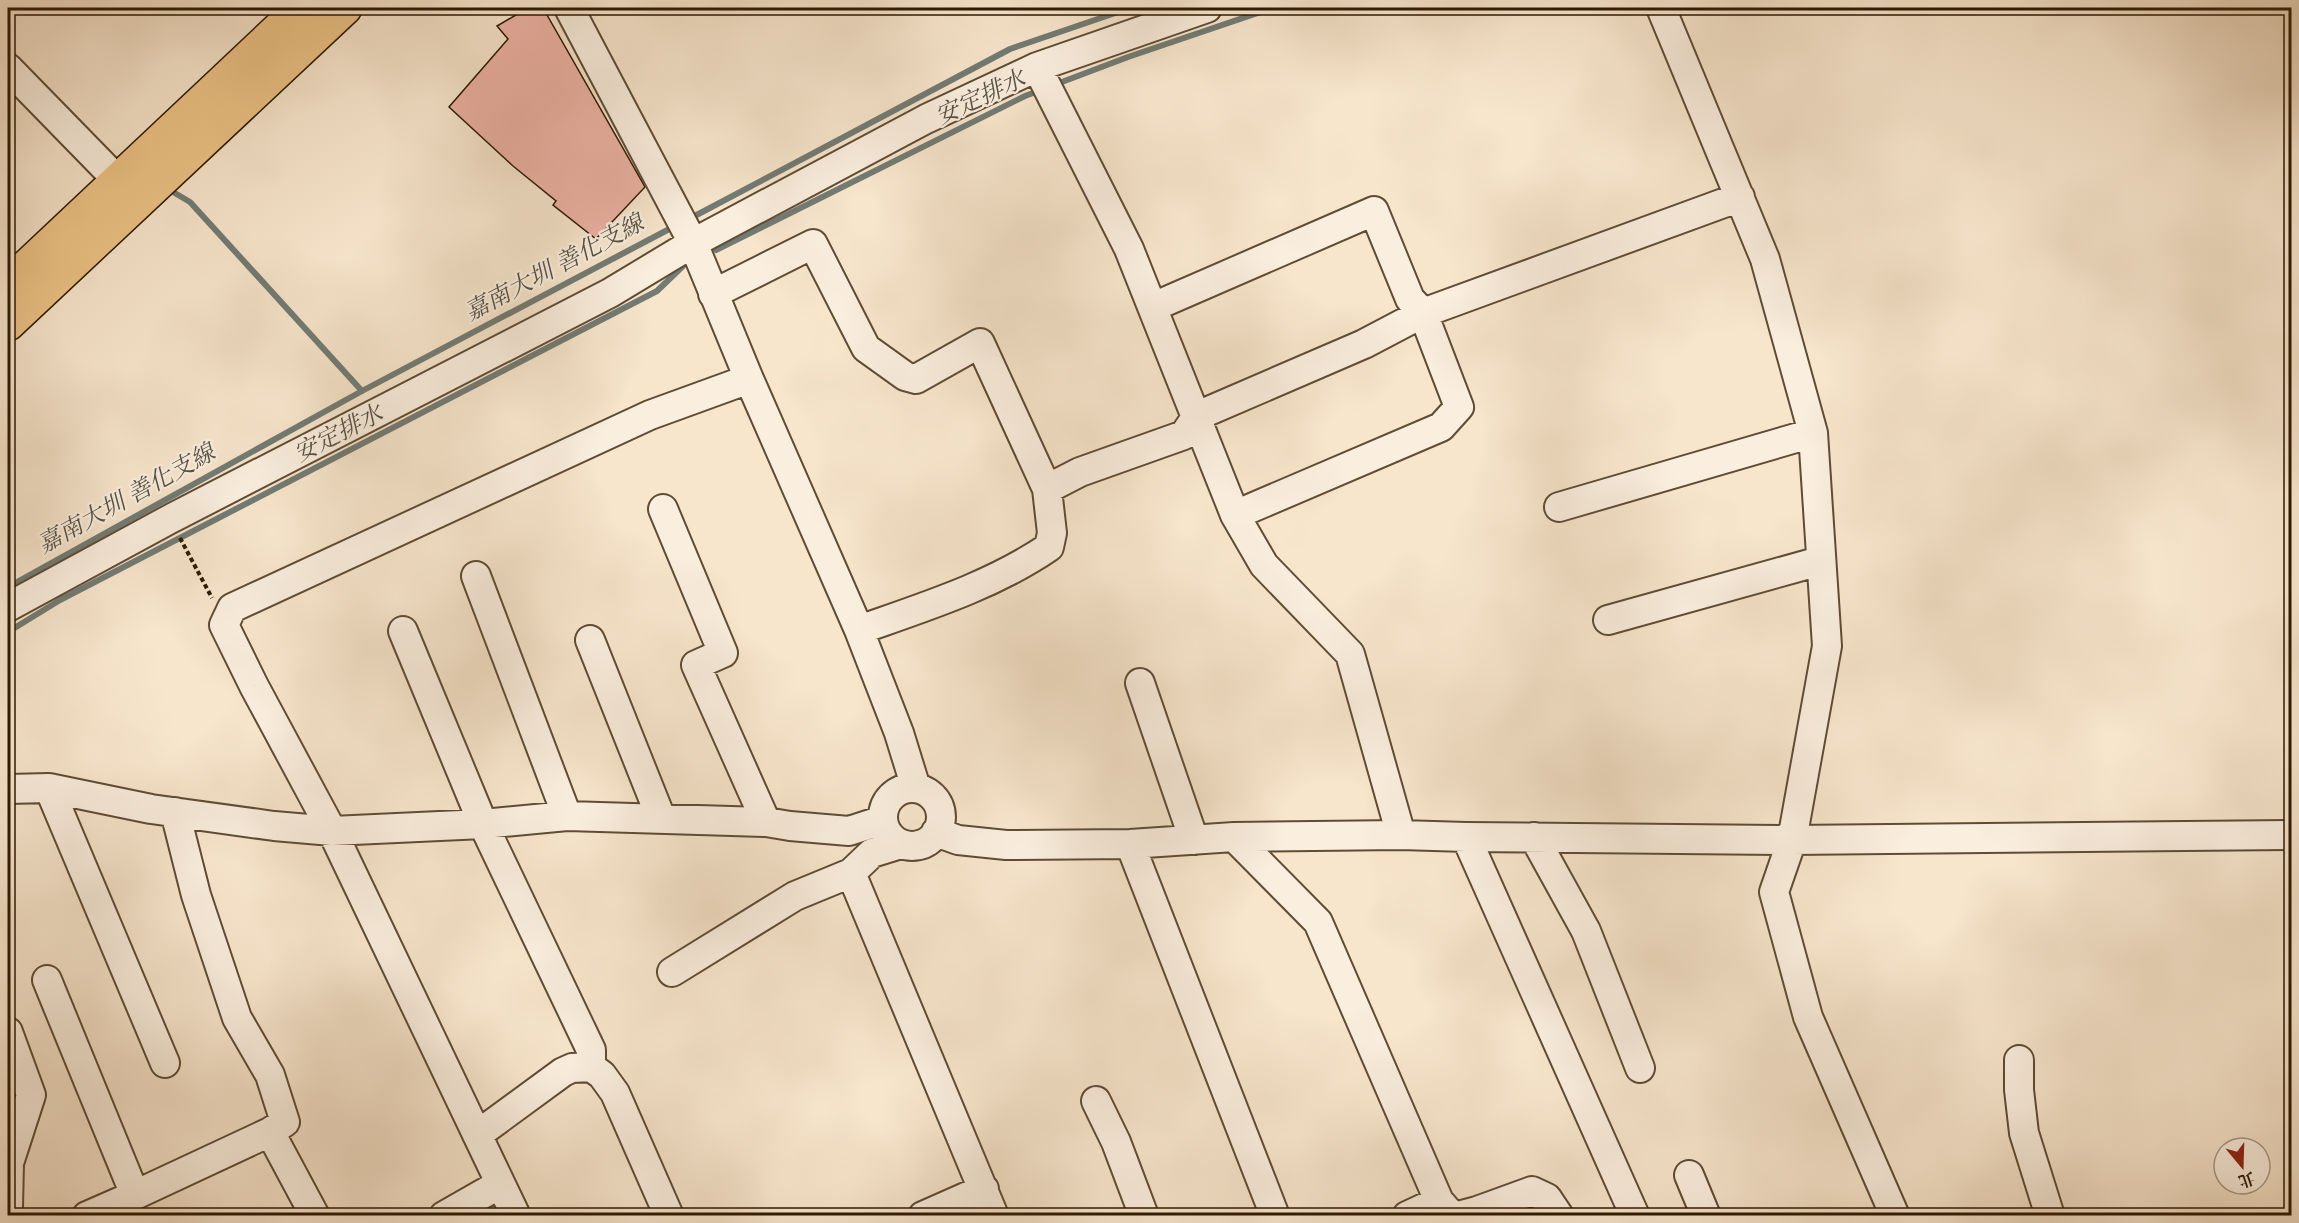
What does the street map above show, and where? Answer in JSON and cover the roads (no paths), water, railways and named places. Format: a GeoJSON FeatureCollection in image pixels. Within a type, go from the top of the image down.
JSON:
{"type":"FeatureCollection","features":[{"type":"Feature","properties":{"kind":"main road"},"geometry":{"type":"LineString","coordinates":[[8,324],[127,190],[301,8]]}},
{"type":"Feature","properties":{"kind":"main road"},"geometry":{"type":"LineString","coordinates":[[8,284],[127,190],[345,8]]}},
{"type":"Feature","properties":{"kind":"street"},"geometry":{"type":"LineString","coordinates":[[569,8],[691,239],[749,379],[859,630],[895,722],[916,788]]}},
{"type":"Feature","properties":{"kind":"street"},"geometry":{"type":"LineString","coordinates":[[8,607],[182,513],[610,293],[691,239],[927,119],[1037,67],[1207,8]]}},
{"type":"Feature","properties":{"kind":"street"},"geometry":{"type":"LineString","coordinates":[[1661,8],[1764,259],[1813,433],[1827,646],[1792,840],[1774,892],[1805,1005],[1895,1215]]}},
{"type":"Feature","properties":{"kind":"street"},"geometry":{"type":"LineString","coordinates":[[1037,67],[1130,249],[1235,515],[1264,565],[1350,654],[1401,835]]}},
{"type":"Feature","properties":{"kind":"street"},"geometry":{"type":"LineString","coordinates":[[8,68],[127,190]]}},
{"type":"Feature","properties":{"kind":"street"},"geometry":{"type":"LineString","coordinates":[[1047,489],[1080,472],[1184,435],[1197,416],[1364,344],[1423,313],[1740,197]]}},
{"type":"Feature","properties":{"kind":"street"},"geometry":{"type":"LineString","coordinates":[[1153,307],[1374,211],[1410,299],[1423,313],[1460,407],[1441,427],[1235,515]]}},
{"type":"Feature","properties":{"kind":"street"},"geometry":{"type":"LineString","coordinates":[[713,294],[813,244],[866,348],[905,376],[916,379],[980,343],[1047,489],[1052,533],[1049,547],[1025,564],[945,599],[859,630]]}},
{"type":"Feature","properties":{"kind":"street"},"geometry":{"type":"LineString","coordinates":[[516,1215],[332,831],[224,625],[232,608],[650,415],[749,379]]}},
{"type":"Feature","properties":{"kind":"street"},"geometry":{"type":"LineString","coordinates":[[1559,507],[1813,433]]}},
{"type":"Feature","properties":{"kind":"street"},"geometry":{"type":"LineString","coordinates":[[663,509],[723,653],[696,665],[766,822]]}},
{"type":"Feature","properties":{"kind":"street"},"geometry":{"type":"LineString","coordinates":[[1608,620],[1820,561]]}},
{"type":"Feature","properties":{"kind":"street"},"geometry":{"type":"LineString","coordinates":[[476,576],[567,816]]}},
{"type":"Feature","properties":{"kind":"street"},"geometry":{"type":"LineString","coordinates":[[403,631],[483,824],[591,1050],[591,1067]]}},
{"type":"Feature","properties":{"kind":"street"},"geometry":{"type":"LineString","coordinates":[[590,640],[661,818]]}},
{"type":"Feature","properties":{"kind":"street"},"geometry":{"type":"LineString","coordinates":[[1140,683],[1194,840]]}},
{"type":"Feature","properties":{"kind":"street"},"geometry":{"type":"LineString","coordinates":[[672,972],[795,896],[851,873],[872,853],[901,844],[921,844],[929,839],[936,832],[940,814],[938,805],[933,797],[916,788],[899,791],[892,796],[883,811],[883,820],[889,834],[901,844]]}},
{"type":"Feature","properties":{"kind":"street"},"geometry":{"type":"LineString","coordinates":[[8,789],[49,789],[175,812],[274,826],[332,831],[483,824],[567,816],[766,822],[849,831],[883,820]]}},
{"type":"Feature","properties":{"kind":"street"},"geometry":{"type":"LineString","coordinates":[[49,789],[165,1063]]}},
{"type":"Feature","properties":{"kind":"street"},"geometry":{"type":"LineString","coordinates":[[87,1215],[270,1132],[285,1122],[270,1075],[237,1018],[196,895],[175,812]]}},
{"type":"Feature","properties":{"kind":"street"},"geometry":{"type":"LineString","coordinates":[[936,832],[958,840],[1005,845],[1130,844],[1234,837],[1401,835],[1792,840],[2292,835]]}},
{"type":"Feature","properties":{"kind":"street"},"geometry":{"type":"LineString","coordinates":[[1234,837],[1318,922],[1450,1211]]}},
{"type":"Feature","properties":{"kind":"street"},"geometry":{"type":"LineString","coordinates":[[1466,837],[1635,1215]]}},
{"type":"Feature","properties":{"kind":"street"},"geometry":{"type":"LineString","coordinates":[[1534,837],[1586,931],[1640,1068]]}},
{"type":"Feature","properties":{"kind":"street"},"geometry":{"type":"LineString","coordinates":[[1130,844],[1275,1215]]}},
{"type":"Feature","properties":{"kind":"street"},"geometry":{"type":"LineString","coordinates":[[851,873],[994,1215]]}},
{"type":"Feature","properties":{"kind":"street"},"geometry":{"type":"LineString","coordinates":[[47,981],[135,1195]]}},
{"type":"Feature","properties":{"kind":"street"},"geometry":{"type":"LineString","coordinates":[[8,1032],[31,1095],[9,1163],[8,1208],[15,1215]]}},
{"type":"Feature","properties":{"kind":"street"},"geometry":{"type":"LineString","coordinates":[[2019,1060],[2019,1090],[2024,1133],[2050,1215]]}},
{"type":"Feature","properties":{"kind":"street"},"geometry":{"type":"LineString","coordinates":[[477,1135],[563,1072],[583,1066],[591,1067],[602,1076],[615,1093],[669,1215]]}},
{"type":"Feature","properties":{"kind":"street"},"geometry":{"type":"LineString","coordinates":[[1096,1101],[1116,1143],[1144,1215]]}},
{"type":"Feature","properties":{"kind":"street"},"geometry":{"type":"LineString","coordinates":[[270,1132],[315,1215]]}},
{"type":"Feature","properties":{"kind":"street"},"geometry":{"type":"LineString","coordinates":[[1689,1175],[1706,1215]]}},
{"type":"Feature","properties":{"kind":"street"},"geometry":{"type":"LineString","coordinates":[[444,1215],[500,1184]]}},
{"type":"Feature","properties":{"kind":"street"},"geometry":{"type":"LineString","coordinates":[[923,1215],[984,1189]]}},
{"type":"Feature","properties":{"kind":"street"},"geometry":{"type":"LineString","coordinates":[[1407,1215],[1477,1211],[1532,1191],[1547,1198],[1559,1215]]}},
{"type":"Feature","properties":{"kind":"waterway","name":"嘉南大圳 善化支線"},"geometry":{"type":"LineString","coordinates":[[689,219],[1010,49],[1130,8]]}},
{"type":"Feature","properties":{"kind":"waterway","name":"安定排水"},"geometry":{"type":"LineString","coordinates":[[1054,85],[1272,8]]}},
{"type":"Feature","properties":{"kind":"waterway","name":"安定排水"},"geometry":{"type":"LineString","coordinates":[[716,250],[1041,90]]}},
{"type":"Feature","properties":{"kind":"waterway"},"geometry":{"type":"LineString","coordinates":[[168,189],[190,202],[362,391]]}},
{"type":"Feature","properties":{"kind":"waterway","name":"嘉南大圳 善化支線"},"geometry":{"type":"LineString","coordinates":[[8,587],[362,391],[675,226]]}},
{"type":"Feature","properties":{"kind":"waterway","name":"安定排水"},"geometry":{"type":"LineString","coordinates":[[8,632],[60,600],[657,291],[683,266]]}}]}
